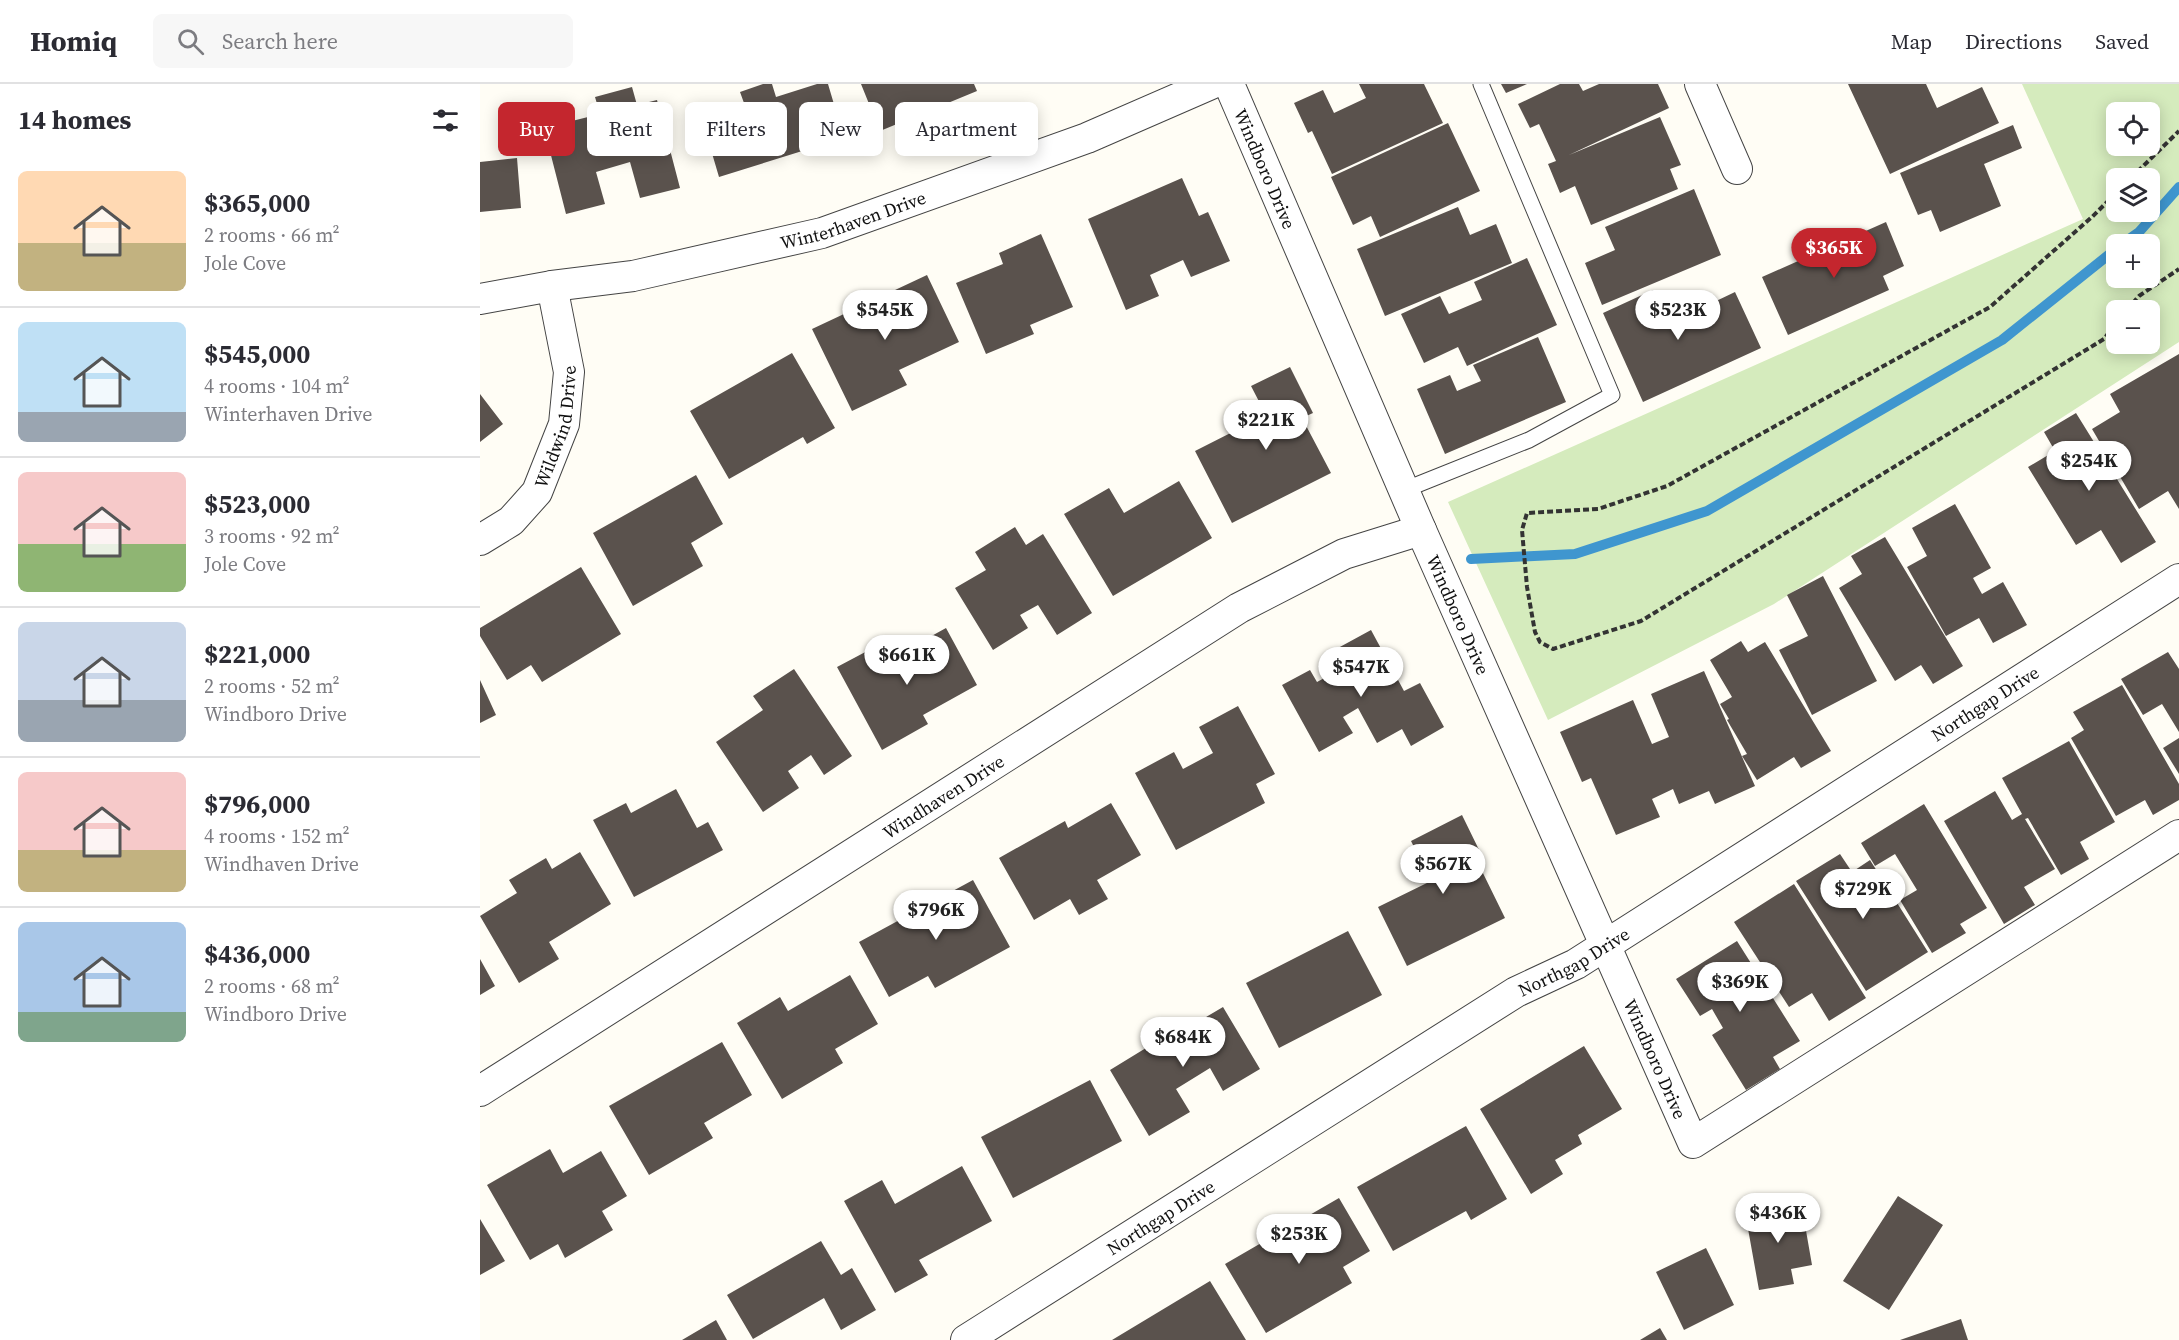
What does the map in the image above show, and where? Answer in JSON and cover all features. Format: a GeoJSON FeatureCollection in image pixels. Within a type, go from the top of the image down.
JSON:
{"type":"FeatureCollection","features":[{"type":"Feature","properties":{"kind":"street","name":"Winterhaven Drive"},"geometry":{"type":"LineString","coordinates":[[480,299],[552,286],[633,276],[822,233],[1087,138],[1211,84]]}},
{"type":"Feature","properties":{"kind":"street","name":"Windboro Drive"},"geometry":{"type":"LineString","coordinates":[[1229,84],[1421,530],[1693,1143],[2179,835]]}},
{"type":"Feature","properties":{"kind":"street"},"geometry":{"type":"LineString","coordinates":[[1700,84],[1737,170]]}},
{"type":"Feature","properties":{"kind":"street","name":"Wildwind Drive"},"geometry":{"type":"LineString","coordinates":[[480,540],[511,520],[537,492],[564,424],[569,372],[552,286]]}},
{"type":"Feature","properties":{"kind":"street","name":"Windhaven Drive"},"geometry":{"type":"LineString","coordinates":[[480,1091],[1239,608],[1344,554],[1421,530]]}},
{"type":"Feature","properties":{"kind":"street","name":"Northgap Drive"},"geometry":{"type":"LineString","coordinates":[[966,1340],[1516,992],[1576,964],[1606,946],[2179,579]]}},
{"type":"Feature","properties":{"kind":"lane"},"geometry":{"type":"LineString","coordinates":[[1404,490],[1529,440],[1612,395],[1481,84]]}},
{"type":"Feature","properties":{"kind":"path"},"geometry":{"type":"LineString","coordinates":[[2142,168],[2179,131]]}},
{"type":"Feature","properties":{"kind":"path"},"geometry":{"type":"LineString","coordinates":[[2106,203],[1990,307],[1667,486],[1598,509],[1527,513],[1522,530],[1527,587],[1535,632],[1540,642],[1553,650],[1641,621],[2106,336]]}},
{"type":"Feature","properties":{"kind":"path"},"geometry":{"type":"LineString","coordinates":[[2136,300],[2179,269]]}},
{"type":"Feature","properties":{"kind":"green space"},"geometry":{"type":"Polygon","coordinates":[[[2022,84],[2179,84],[2179,342],[1774,604],[1548,720],[1448,502],[2083,219],[2022,84]]]}},
{"type":"Feature","properties":{"kind":"building"},"geometry":{"type":"Polygon","coordinates":[[[763,84],[772,84],[776,97],[817,84],[828,84],[833,102],[799,102],[799,152],[787,156],[787,102],[744,102],[740,92],[763,84]]]}},
{"type":"Feature","properties":{"kind":"building"},"geometry":{"type":"Polygon","coordinates":[[[861,84],[974,84],[977,91],[950,102],[895,102],[895,125],[883,130],[883,102],[868,102],[861,84]]]}},
{"type":"Feature","properties":{"kind":"building"},"geometry":{"type":"Polygon","coordinates":[[[1359,84],[1424,84],[1443,123],[1332,174],[1312,131],[1308,133],[1294,103],[1323,90],[1334,113],[1366,98],[1359,84]]]}},
{"type":"Feature","properties":{"kind":"building"},"geometry":{"type":"Polygon","coordinates":[[[1501,84],[1527,84],[1506,93],[1501,84]]]}},
{"type":"Feature","properties":{"kind":"building"},"geometry":{"type":"Polygon","coordinates":[[[1560,84],[1579,84],[1583,91],[1599,84],[1658,84],[1669,108],[1569,155],[1660,117],[1681,165],[1670,169],[1678,189],[1591,225],[1575,186],[1560,193],[1548,164],[1556,161],[1539,124],[1530,128],[1518,104],[1560,84]]]}},
{"type":"Feature","properties":{"kind":"building"},"geometry":{"type":"Polygon","coordinates":[[[1848,84],[1926,84],[1937,108],[1982,87],[1999,123],[1890,174],[1848,84]]]}},
{"type":"Feature","properties":{"kind":"building"},"geometry":{"type":"Polygon","coordinates":[[[632,87],[636,102],[596,102],[595,97],[632,87]]]}},
{"type":"Feature","properties":{"kind":"building"},"geometry":{"type":"Polygon","coordinates":[[[587,117],[587,156],[672,156],[680,188],[640,198],[630,162],[596,172],[605,204],[566,214],[551,156],[575,156],[575,120],[587,117]]]}},
{"type":"Feature","properties":{"kind":"building"},"geometry":{"type":"Polygon","coordinates":[[[1448,123],[1480,191],[1380,237],[1371,216],[1353,225],[1331,177],[1448,123]]]}},
{"type":"Feature","properties":{"kind":"building"},"geometry":{"type":"Polygon","coordinates":[[[2013,125],[2022,148],[1984,164],[2001,206],[1940,232],[1931,210],[1918,215],[1900,173],[2013,125]]]}},
{"type":"Feature","properties":{"kind":"building"},"geometry":{"type":"Polygon","coordinates":[[[713,156],[786,156],[719,177],[713,156]]]}},
{"type":"Feature","properties":{"kind":"building"},"geometry":{"type":"Polygon","coordinates":[[[517,158],[521,208],[480,212],[480,162],[517,158]]]}},
{"type":"Feature","properties":{"kind":"building"},"geometry":{"type":"Polygon","coordinates":[[[1182,178],[1199,216],[1208,212],[1230,261],[1191,277],[1183,260],[1150,275],[1159,296],[1126,310],[1088,219],[1182,178]]]}},
{"type":"Feature","properties":{"kind":"building"},"geometry":{"type":"Polygon","coordinates":[[[1694,189],[1721,255],[1602,305],[1585,263],[1615,250],[1605,227],[1694,189]]]}},
{"type":"Feature","properties":{"kind":"building"},"geometry":{"type":"Polygon","coordinates":[[[1458,207],[1470,235],[1496,224],[1512,263],[1385,316],[1357,249],[1458,207]]]}},
{"type":"Feature","properties":{"kind":"building"},"geometry":{"type":"Polygon","coordinates":[[[1886,222],[1904,266],[1883,276],[1889,290],[1788,335],[1762,277],[1886,222]]]}},
{"type":"Feature","properties":{"kind":"building"},"geometry":{"type":"Polygon","coordinates":[[[1041,234],[1073,307],[1030,325],[1034,334],[986,354],[956,283],[1003,264],[999,253],[1041,234]]]}},
{"type":"Feature","properties":{"kind":"building"},"geometry":{"type":"Polygon","coordinates":[[[1527,258],[1557,325],[1467,366],[1458,347],[1424,363],[1401,314],[1440,296],[1449,314],[1482,300],[1474,282],[1527,258]]]}},
{"type":"Feature","properties":{"kind":"building"},"geometry":{"type":"Polygon","coordinates":[[[927,275],[959,342],[899,370],[907,385],[852,411],[812,329],[927,275]]]}},
{"type":"Feature","properties":{"kind":"building"},"geometry":{"type":"Polygon","coordinates":[[[1653,290],[1668,324],[1735,292],[1761,348],[1643,402],[1603,313],[1653,290]]]}},
{"type":"Feature","properties":{"kind":"building"},"geometry":{"type":"Polygon","coordinates":[[[1538,337],[1566,402],[1445,454],[1417,389],[1450,375],[1457,391],[1481,381],[1473,365],[1538,337]]]}},
{"type":"Feature","properties":{"kind":"building"},"geometry":{"type":"Polygon","coordinates":[[[792,353],[835,428],[807,444],[803,437],[729,479],[690,411],[792,353]]]}},
{"type":"Feature","properties":{"kind":"building"},"geometry":{"type":"Polygon","coordinates":[[[2179,354],[2179,509],[2168,491],[2139,509],[2092,429],[2120,412],[2110,394],[2179,354]]]}},
{"type":"Feature","properties":{"kind":"building"},"geometry":{"type":"Polygon","coordinates":[[[1290,367],[1313,413],[1302,418],[1331,473],[1232,523],[1195,451],[1266,415],[1251,386],[1290,367]]]}},
{"type":"Feature","properties":{"kind":"building"},"geometry":{"type":"Polygon","coordinates":[[[480,394],[503,424],[480,442],[480,394]]]}},
{"type":"Feature","properties":{"kind":"building"},"geometry":{"type":"Polygon","coordinates":[[[2076,413],[2156,542],[2121,563],[2101,530],[2076,545],[2028,467],[2055,451],[2044,432],[2076,413]]]}},
{"type":"Feature","properties":{"kind":"building"},"geometry":{"type":"Polygon","coordinates":[[[696,475],[723,524],[691,543],[703,566],[633,606],[593,533],[696,475]]]}},
{"type":"Feature","properties":{"kind":"building"},"geometry":{"type":"Polygon","coordinates":[[[1179,481],[1212,538],[1113,596],[1064,514],[1109,488],[1124,513],[1179,481]]]}},
{"type":"Feature","properties":{"kind":"building"},"geometry":{"type":"Polygon","coordinates":[[[1955,504],[1991,568],[1973,578],[1982,594],[2003,582],[2027,625],[1993,643],[1979,618],[1946,636],[1907,567],[1927,556],[1912,528],[1955,504]]]}},
{"type":"Feature","properties":{"kind":"building"},"geometry":{"type":"Polygon","coordinates":[[[1015,527],[1026,545],[1043,534],[1092,613],[1057,635],[1038,605],[1020,615],[1028,628],[993,650],[955,588],[986,570],[975,552],[1015,527]]]}},
{"type":"Feature","properties":{"kind":"building"},"geometry":{"type":"Polygon","coordinates":[[[1885,537],[1963,666],[1933,684],[1921,665],[1895,681],[1839,588],[1862,574],[1851,556],[1885,537]]]}},
{"type":"Feature","properties":{"kind":"building"},"geometry":{"type":"Polygon","coordinates":[[[581,567],[621,634],[542,682],[531,665],[507,680],[480,636],[480,628],[581,567]]]}},
{"type":"Feature","properties":{"kind":"building"},"geometry":{"type":"Polygon","coordinates":[[[1823,576],[1877,681],[1812,715],[1779,650],[1808,636],[1787,595],[1823,576]]]}},
{"type":"Feature","properties":{"kind":"building"},"geometry":{"type":"Polygon","coordinates":[[[946,628],[977,685],[923,715],[928,724],[882,750],[837,667],[871,649],[879,665],[946,628]]]}},
{"type":"Feature","properties":{"kind":"building"},"geometry":{"type":"Polygon","coordinates":[[[1371,630],[1404,691],[1420,683],[1444,727],[1411,746],[1402,729],[1377,743],[1358,708],[1343,717],[1353,733],[1319,752],[1282,685],[1310,670],[1317,682],[1337,671],[1327,654],[1371,630]]]}},
{"type":"Feature","properties":{"kind":"building"},"geometry":{"type":"Polygon","coordinates":[[[1741,641],[1748,652],[1765,642],[1831,751],[1801,768],[1794,757],[1757,780],[1742,756],[1747,754],[1720,704],[1732,697],[1710,660],[1741,641]]]}},
{"type":"Feature","properties":{"kind":"building"},"geometry":{"type":"Polygon","coordinates":[[[2168,652],[2179,669],[2179,732],[2162,704],[2143,715],[2121,679],[2168,652]]]}},
{"type":"Feature","properties":{"kind":"building"},"geometry":{"type":"Polygon","coordinates":[[[794,669],[852,756],[824,775],[811,755],[788,771],[799,788],[763,812],[716,742],[763,710],[753,696],[794,669]]]}},
{"type":"Feature","properties":{"kind":"building"},"geometry":{"type":"Polygon","coordinates":[[[1704,671],[1755,786],[1715,804],[1709,791],[1679,804],[1673,789],[1652,799],[1660,817],[1616,835],[1591,778],[1582,782],[1560,732],[1633,700],[1652,744],[1669,737],[1651,694],[1704,671]]]}},
{"type":"Feature","properties":{"kind":"building"},"geometry":{"type":"Polygon","coordinates":[[[480,680],[496,715],[480,723],[480,680]]]}},
{"type":"Feature","properties":{"kind":"building"},"geometry":{"type":"Polygon","coordinates":[[[2122,685],[2179,784],[2179,800],[2153,815],[2145,800],[2116,816],[2071,738],[2084,730],[2073,712],[2122,685]]]}},
{"type":"Feature","properties":{"kind":"building"},"geometry":{"type":"Polygon","coordinates":[[[1238,706],[1275,774],[1256,784],[1265,803],[1176,850],[1135,773],[1174,752],[1183,769],[1213,753],[1199,727],[1238,706]]]}},
{"type":"Feature","properties":{"kind":"building"},"geometry":{"type":"Polygon","coordinates":[[[2179,738],[2179,774],[2163,748],[2179,738]]]}},
{"type":"Feature","properties":{"kind":"building"},"geometry":{"type":"Polygon","coordinates":[[[2069,741],[2115,822],[2080,842],[2089,859],[2061,875],[2028,818],[2025,819],[2055,869],[2024,887],[2035,905],[2004,924],[1944,821],[1995,791],[2012,820],[2022,814],[2002,778],[2069,741]]]}},
{"type":"Feature","properties":{"kind":"building"},"geometry":{"type":"Polygon","coordinates":[[[676,789],[697,828],[708,822],[723,850],[634,897],[593,820],[626,803],[631,813],[676,789]]]}},
{"type":"Feature","properties":{"kind":"building"},"geometry":{"type":"Polygon","coordinates":[[[1111,803],[1141,855],[1097,880],[1108,899],[1079,915],[1070,899],[1034,920],[999,858],[1065,821],[1068,828],[1111,803]]]}},
{"type":"Feature","properties":{"kind":"building"},"geometry":{"type":"Polygon","coordinates":[[[1924,804],[1987,908],[1960,924],[1966,933],[1932,953],[1900,900],[1917,890],[1895,854],[1875,866],[1861,843],[1924,804]]]}},
{"type":"Feature","properties":{"kind":"building"},"geometry":{"type":"Polygon","coordinates":[[[1462,815],[1483,858],[1477,861],[1505,918],[1407,966],[1378,907],[1431,881],[1411,841],[1462,815]]]}},
{"type":"Feature","properties":{"kind":"building"},"geometry":{"type":"Polygon","coordinates":[[[580,852],[611,904],[549,942],[559,959],[519,983],[480,916],[517,893],[509,880],[546,858],[552,869],[580,852]]]}},
{"type":"Feature","properties":{"kind":"building"},"geometry":{"type":"Polygon","coordinates":[[[1840,854],[1852,872],[1870,860],[1928,952],[1866,991],[1796,881],[1840,854]]]}},
{"type":"Feature","properties":{"kind":"building"},"geometry":{"type":"Polygon","coordinates":[[[973,880],[1010,947],[935,988],[928,976],[889,997],[859,942],[973,880]]]}},
{"type":"Feature","properties":{"kind":"building"},"geometry":{"type":"Polygon","coordinates":[[[1794,884],[1866,998],[1829,1021],[1812,993],[1789,1007],[1734,922],[1794,884]]]}},
{"type":"Feature","properties":{"kind":"building"},"geometry":{"type":"Polygon","coordinates":[[[1348,931],[1382,995],[1279,1048],[1246,983],[1348,931]]]}},
{"type":"Feature","properties":{"kind":"building"},"geometry":{"type":"Polygon","coordinates":[[[1737,941],[1800,1041],[1773,1057],[1780,1069],[1746,1090],[1712,1035],[1723,1028],[1712,1009],[1700,1016],[1676,979],[1737,941]]]}},
{"type":"Feature","properties":{"kind":"building"},"geometry":{"type":"Polygon","coordinates":[[[480,959],[495,986],[480,995],[480,959]]]}},
{"type":"Feature","properties":{"kind":"building"},"geometry":{"type":"Polygon","coordinates":[[[850,975],[878,1024],[835,1049],[843,1063],[782,1099],[737,1023],[780,997],[788,1011],[850,975]]]}},
{"type":"Feature","properties":{"kind":"building"},"geometry":{"type":"Polygon","coordinates":[[[1223,1007],[1260,1069],[1223,1091],[1210,1068],[1176,1089],[1190,1112],[1149,1136],[1110,1070],[1177,1029],[1179,1033],[1223,1007]]]}},
{"type":"Feature","properties":{"kind":"building"},"geometry":{"type":"Polygon","coordinates":[[[722,1042],[752,1095],[704,1123],[713,1138],[649,1175],[609,1106],[722,1042]]]}},
{"type":"Feature","properties":{"kind":"building"},"geometry":{"type":"Polygon","coordinates":[[[1584,1046],[1622,1109],[1578,1135],[1582,1144],[1555,1160],[1563,1174],[1531,1194],[1480,1109],[1584,1046]]]}},
{"type":"Feature","properties":{"kind":"building"},"geometry":{"type":"Polygon","coordinates":[[[1090,1080],[1122,1141],[1013,1198],[981,1137],[1090,1080]]]}},
{"type":"Feature","properties":{"kind":"building"},"geometry":{"type":"Polygon","coordinates":[[[1466,1126],[1507,1199],[1471,1220],[1466,1211],[1393,1251],[1357,1187],[1466,1126]]]}},
{"type":"Feature","properties":{"kind":"building"},"geometry":{"type":"Polygon","coordinates":[[[550,1149],[563,1173],[601,1151],[627,1196],[602,1211],[613,1230],[565,1258],[558,1244],[530,1260],[487,1185],[550,1149]]]}},
{"type":"Feature","properties":{"kind":"building"},"geometry":{"type":"Polygon","coordinates":[[[962,1166],[992,1221],[919,1260],[928,1275],[895,1293],[844,1201],[882,1180],[895,1204],[962,1166]]]}},
{"type":"Feature","properties":{"kind":"building"},"geometry":{"type":"Polygon","coordinates":[[[1898,1196],[1943,1225],[1889,1310],[1843,1281],[1898,1196]]]}},
{"type":"Feature","properties":{"kind":"building"},"geometry":{"type":"Polygon","coordinates":[[[1339,1198],[1370,1251],[1343,1267],[1352,1283],[1266,1333],[1225,1264],[1339,1198]]]}},
{"type":"Feature","properties":{"kind":"building"},"geometry":{"type":"Polygon","coordinates":[[[1801,1202],[1812,1265],[1791,1269],[1794,1284],[1759,1290],[1745,1212],[1801,1202]]]}},
{"type":"Feature","properties":{"kind":"building"},"geometry":{"type":"Polygon","coordinates":[[[480,1219],[505,1261],[480,1275],[480,1219]]]}},
{"type":"Feature","properties":{"kind":"building"},"geometry":{"type":"Polygon","coordinates":[[[821,1241],[841,1275],[852,1268],[876,1310],[841,1330],[824,1298],[753,1339],[727,1295],[821,1241]]]}},
{"type":"Feature","properties":{"kind":"building"},"geometry":{"type":"Polygon","coordinates":[[[1706,1248],[1734,1305],[1684,1330],[1656,1272],[1706,1248]]]}},
{"type":"Feature","properties":{"kind":"building"},"geometry":{"type":"Polygon","coordinates":[[[1210,1281],[1246,1340],[1112,1340],[1210,1281]]]}},
{"type":"Feature","properties":{"kind":"building"},"geometry":{"type":"Polygon","coordinates":[[[1961,1319],[1968,1340],[1900,1340],[1961,1319]]]}},
{"type":"Feature","properties":{"kind":"building"},"geometry":{"type":"Polygon","coordinates":[[[716,1320],[727,1340],[682,1340],[716,1320]]]}},
{"type":"Feature","properties":{"kind":"building"},"geometry":{"type":"Polygon","coordinates":[[[1660,1328],[1667,1340],[1640,1340],[1660,1328]]]}},
{"type":"Feature","properties":{"kind":"waterway"},"geometry":{"type":"LineString","coordinates":[[2136,234],[2179,187]]}},
{"type":"Feature","properties":{"kind":"waterway"},"geometry":{"type":"LineString","coordinates":[[1471,559],[1575,554],[1707,511],[2002,340],[2106,257]]}}]}
